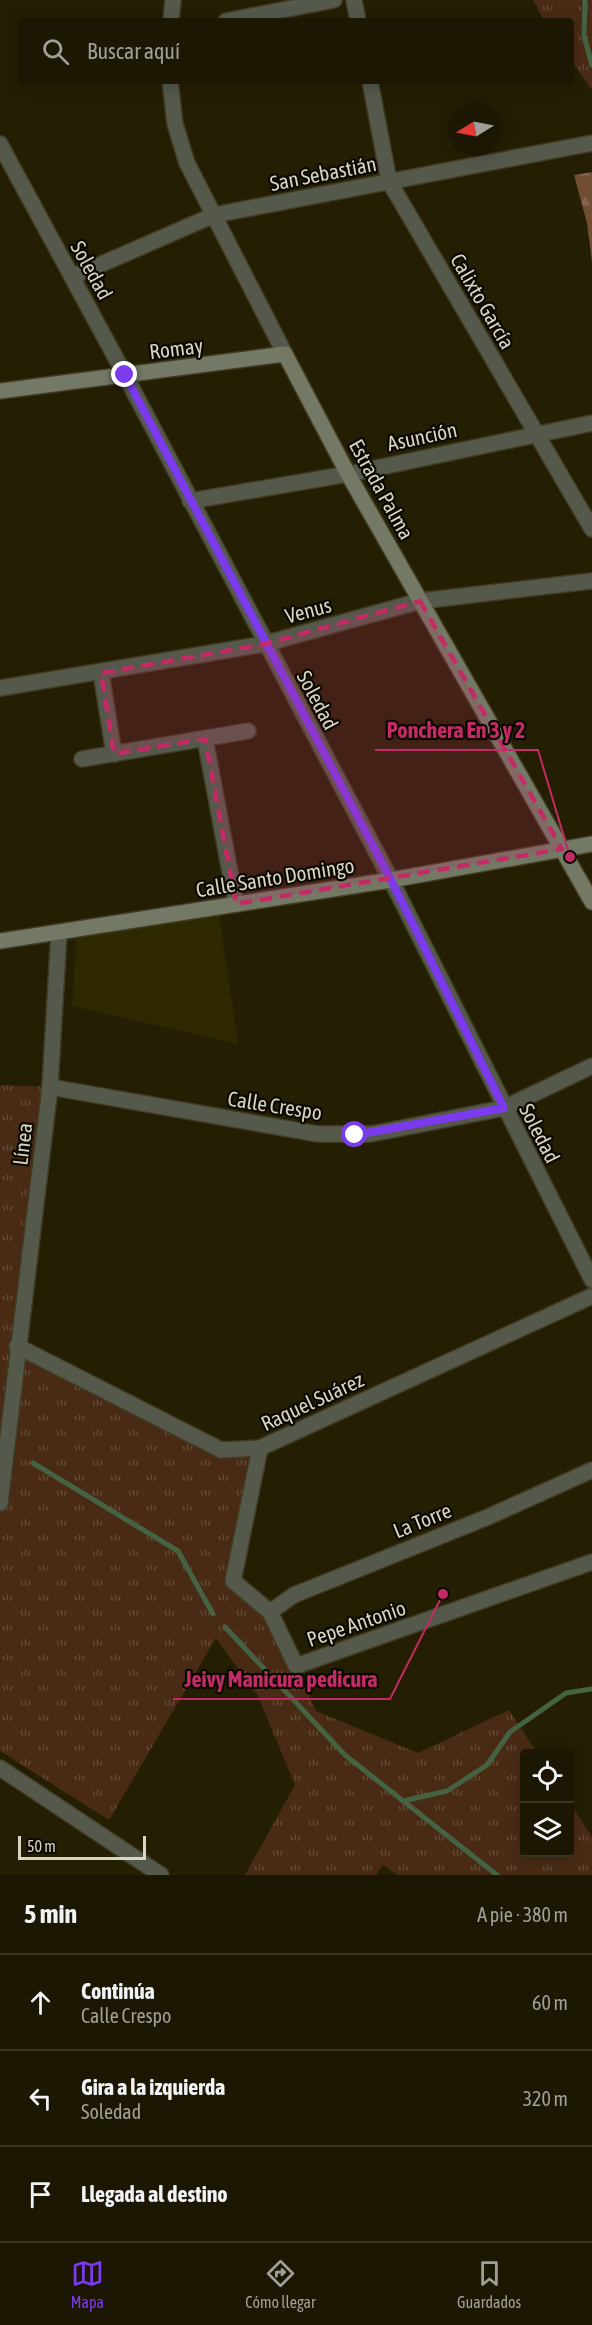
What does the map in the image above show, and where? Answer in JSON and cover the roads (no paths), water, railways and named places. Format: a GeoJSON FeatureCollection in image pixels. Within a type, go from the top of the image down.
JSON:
{"type":"FeatureCollection","features":[{"type":"Feature","properties":{"kind":"main road","name":"Romay"},"geometry":{"type":"LineString","coordinates":[[0,392],[285,354]]}},
{"type":"Feature","properties":{"kind":"main road","name":"Estrada Palma"},"geometry":{"type":"LineString","coordinates":[[285,354],[348,474],[592,902]]}},
{"type":"Feature","properties":{"kind":"main road","name":"Calle Santo Domingo"},"geometry":{"type":"LineString","coordinates":[[0,942],[391,880],[592,844]]}},
{"type":"Feature","properties":{"kind":"street"},"geometry":{"type":"LineString","coordinates":[[171,18],[173,0]]}},
{"type":"Feature","properties":{"kind":"street"},"geometry":{"type":"LineString","coordinates":[[241,18],[334,0]]}},
{"type":"Feature","properties":{"kind":"street"},"geometry":{"type":"LineString","coordinates":[[354,0],[357,18]]}},
{"type":"Feature","properties":{"kind":"street","name":"Estrada Palma"},"geometry":{"type":"LineString","coordinates":[[170,84],[175,124],[187,163],[285,354]]}},
{"type":"Feature","properties":{"kind":"street","name":"Calixto García"},"geometry":{"type":"LineString","coordinates":[[371,84],[389,181],[592,529]]}},
{"type":"Feature","properties":{"kind":"street","name":"San Sebastián"},"geometry":{"type":"LineString","coordinates":[[72,278],[214,215],[592,143]]}},
{"type":"Feature","properties":{"kind":"street","name":"Soledad"},"geometry":{"type":"LineString","coordinates":[[0,144],[125,375],[264,644],[391,880],[592,1281]]}},
{"type":"Feature","properties":{"kind":"street","name":"Asunción"},"geometry":{"type":"LineString","coordinates":[[190,501],[348,474],[535,433],[592,423]]}},
{"type":"Feature","properties":{"kind":"street","name":"Venus"},"geometry":{"type":"LineString","coordinates":[[0,688],[101,673],[264,644],[420,601],[592,580]]}},
{"type":"Feature","properties":{"kind":"street"},"geometry":{"type":"LineString","coordinates":[[101,673],[114,754]]}},
{"type":"Feature","properties":{"kind":"street"},"geometry":{"type":"LineString","coordinates":[[82,759],[248,731]]}},
{"type":"Feature","properties":{"kind":"street"},"geometry":{"type":"LineString","coordinates":[[206,739],[236,904]]}},
{"type":"Feature","properties":{"kind":"street","name":"Línea"},"geometry":{"type":"LineString","coordinates":[[0,1503],[17,1346],[50,1087],[59,932]]}},
{"type":"Feature","properties":{"kind":"street","name":"Calle Crespo"},"geometry":{"type":"LineString","coordinates":[[50,1087],[318,1134],[371,1134],[504,1108],[592,1066]]}},
{"type":"Feature","properties":{"kind":"street","name":"Raquel Suárez"},"geometry":{"type":"LineString","coordinates":[[17,1346],[221,1450],[260,1448],[592,1296]]}},
{"type":"Feature","properties":{"kind":"street","name":"Pepe Antonio"},"geometry":{"type":"LineString","coordinates":[[260,1448],[233,1581],[270,1612],[296,1666],[592,1562]]}},
{"type":"Feature","properties":{"kind":"street","name":"La Torre"},"geometry":{"type":"LineString","coordinates":[[270,1612],[294,1595],[488,1517],[592,1470]]}},
{"type":"Feature","properties":{"kind":"street"},"geometry":{"type":"LineString","coordinates":[[0,1767],[161,1875]]}},
{"type":"Feature","properties":{"kind":"waterway"},"geometry":{"type":"LineString","coordinates":[[585,0],[584,36],[592,65]]}},
{"type":"Feature","properties":{"kind":"waterway"},"geometry":{"type":"LineString","coordinates":[[33,1463],[178,1551],[213,1614]]}},
{"type":"Feature","properties":{"kind":"waterway"},"geometry":{"type":"LineString","coordinates":[[225,1627],[345,1755],[497,1875]]}},
{"type":"Feature","properties":{"kind":"waterway"},"geometry":{"type":"LineString","coordinates":[[403,1801],[447,1791],[487,1765],[510,1732],[566,1693],[592,1689]]}},
{"type":"Feature","properties":{"kind":"place","name":"Ponchera En 3 y 2"},"geometry":{"type":"Point","coordinates":[570,857]}},
{"type":"Feature","properties":{"kind":"place","name":"Jeivy Manicura pedicura"},"geometry":{"type":"Point","coordinates":[443,1594]}}]}
